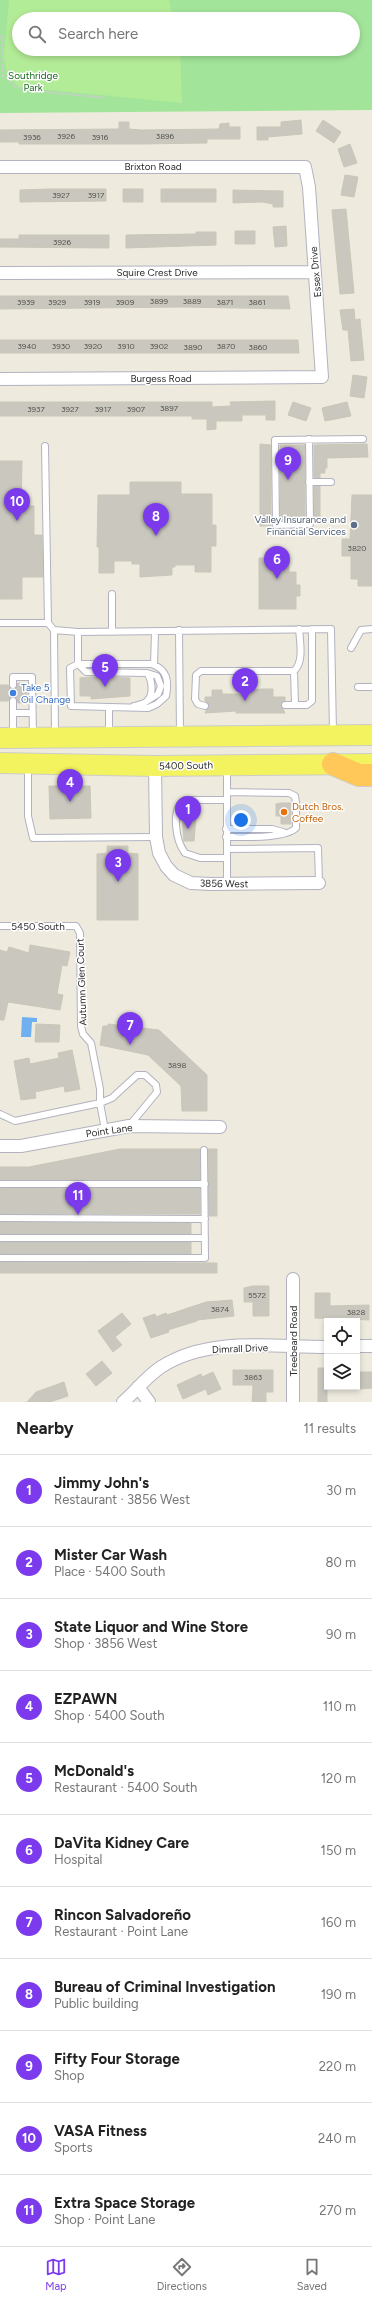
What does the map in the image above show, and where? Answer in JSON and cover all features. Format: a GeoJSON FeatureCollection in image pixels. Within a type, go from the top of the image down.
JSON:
{"type":"FeatureCollection","features":[{"type":"Feature","properties":{"kind":"highway"},"geometry":{"type":"LineString","coordinates":[[333,764],[359,775],[372,775]]}},
{"type":"Feature","properties":{"kind":"main road"},"geometry":{"type":"LineString","coordinates":[[15,738],[180,738],[372,735]]}},
{"type":"Feature","properties":{"kind":"main road"},"geometry":{"type":"LineString","coordinates":[[155,766],[188,753],[243,753],[278,748],[304,736]]}},
{"type":"Feature","properties":{"kind":"main road"},"geometry":{"type":"LineString","coordinates":[[28,764],[69,754],[109,750],[152,750],[180,738]]}},
{"type":"Feature","properties":{"kind":"main road","name":"5400 South"},"geometry":{"type":"LineString","coordinates":[[0,763],[155,766],[372,764]]}},
{"type":"Feature","properties":{"kind":"street","name":"Brixton Road"},"geometry":{"type":"LineString","coordinates":[[0,166],[305,167]]}},
{"type":"Feature","properties":{"kind":"street","name":"Essex Drive"},"geometry":{"type":"LineString","coordinates":[[305,167],[315,272],[322,377]]}},
{"type":"Feature","properties":{"kind":"street","name":"Squire Crest Drive"},"geometry":{"type":"LineString","coordinates":[[0,273],[315,272]]}},
{"type":"Feature","properties":{"kind":"street","name":"Burgess Road"},"geometry":{"type":"LineString","coordinates":[[0,379],[322,377]]}},
{"type":"Feature","properties":{"kind":"street","name":"3856 West"},"geometry":{"type":"LineString","coordinates":[[155,766],[156,837],[159,853],[166,866],[174,875],[191,883],[319,883]]}},
{"type":"Feature","properties":{"kind":"street","name":"Point Lane"},"geometry":{"type":"LineString","coordinates":[[0,1146],[21,1146],[129,1126],[220,1127]]}},
{"type":"Feature","properties":{"kind":"street","name":"Treebeard Road"},"geometry":{"type":"LineString","coordinates":[[292,1402],[293,1279]]}},
{"type":"Feature","properties":{"kind":"street","name":"Dimrall Drive"},"geometry":{"type":"LineString","coordinates":[[123,1402],[148,1377],[162,1367],[194,1352],[230,1346],[324,1346]]}},
{"type":"Feature","properties":{"kind":"street"},"geometry":{"type":"LineString","coordinates":[[360,1346],[372,1346]]}},
{"type":"Feature","properties":{"kind":"street"},"geometry":{"type":"LineString","coordinates":[[138,1388],[149,1402]]}},
{"type":"Feature","properties":{"kind":"lane"},"geometry":{"type":"LineString","coordinates":[[309,440],[310,524],[276,525],[275,440],[363,439]]}},
{"type":"Feature","properties":{"kind":"lane"},"geometry":{"type":"LineString","coordinates":[[45,446],[48,623],[54,630],[55,738]]}},
{"type":"Feature","properties":{"kind":"lane"},"geometry":{"type":"LineString","coordinates":[[309,482],[331,482]]}},
{"type":"Feature","properties":{"kind":"lane"},"geometry":{"type":"LineString","coordinates":[[112,594],[112,632]]}},
{"type":"Feature","properties":{"kind":"lane"},"geometry":{"type":"LineString","coordinates":[[0,623],[48,623]]}},
{"type":"Feature","properties":{"kind":"lane"},"geometry":{"type":"LineString","coordinates":[[54,630],[112,632],[331,629],[333,735]]}},
{"type":"Feature","properties":{"kind":"lane"},"geometry":{"type":"LineString","coordinates":[[351,648],[361,630],[372,629]]}},
{"type":"Feature","properties":{"kind":"lane"},"geometry":{"type":"LineString","coordinates":[[179,630],[180,738]]}},
{"type":"Feature","properties":{"kind":"lane"},"geometry":{"type":"LineString","coordinates":[[295,705],[294,671],[298,667],[300,658],[299,630]]}},
{"type":"Feature","properties":{"kind":"lane"},"geometry":{"type":"LineString","coordinates":[[285,705],[308,705],[312,701],[312,630]]}},
{"type":"Feature","properties":{"kind":"lane"},"geometry":{"type":"LineString","coordinates":[[154,665],[155,631]]}},
{"type":"Feature","properties":{"kind":"lane"},"geometry":{"type":"LineString","coordinates":[[78,632],[78,664],[86,672],[147,673],[157,676],[161,686],[158,694],[147,701],[130,708]]}},
{"type":"Feature","properties":{"kind":"lane"},"geometry":{"type":"LineString","coordinates":[[78,664],[154,665],[164,671],[167,677],[166,696],[157,704],[148,708],[71,706],[70,668],[78,664]]}},
{"type":"Feature","properties":{"kind":"lane"},"geometry":{"type":"LineString","coordinates":[[205,706],[198,704],[195,699],[196,675],[201,671],[294,671]]}},
{"type":"Feature","properties":{"kind":"lane"},"geometry":{"type":"LineString","coordinates":[[147,673],[150,677],[151,686],[147,701]]}},
{"type":"Feature","properties":{"kind":"lane"},"geometry":{"type":"LineString","coordinates":[[13,685],[13,677],[32,677],[32,713],[15,738]]}},
{"type":"Feature","properties":{"kind":"lane"},"geometry":{"type":"LineString","coordinates":[[358,687],[372,687]]}},
{"type":"Feature","properties":{"kind":"lane"},"geometry":{"type":"LineString","coordinates":[[13,701],[15,738]]}},
{"type":"Feature","properties":{"kind":"lane"},"geometry":{"type":"LineString","coordinates":[[109,707],[109,738]]}},
{"type":"Feature","properties":{"kind":"lane"},"geometry":{"type":"LineString","coordinates":[[13,713],[32,713]]}},
{"type":"Feature","properties":{"kind":"lane"},"geometry":{"type":"LineString","coordinates":[[28,764],[28,816],[33,838],[156,837]]}},
{"type":"Feature","properties":{"kind":"lane"},"geometry":{"type":"LineString","coordinates":[[227,765],[227,884]]}},
{"type":"Feature","properties":{"kind":"lane"},"geometry":{"type":"LineString","coordinates":[[226,829],[272,829],[290,832],[296,828],[295,796],[289,793],[227,792]]}},
{"type":"Feature","properties":{"kind":"lane"},"geometry":{"type":"LineString","coordinates":[[226,800],[185,800],[180,803],[177,817],[178,839],[185,853],[200,858],[227,858]]}},
{"type":"Feature","properties":{"kind":"lane"},"geometry":{"type":"LineString","coordinates":[[226,836],[272,836],[283,832]]}},
{"type":"Feature","properties":{"kind":"lane"},"geometry":{"type":"LineString","coordinates":[[227,849],[318,848],[319,883]]}},
{"type":"Feature","properties":{"kind":"lane","name":"5450 South"},"geometry":{"type":"LineString","coordinates":[[0,926],[76,926]]}},
{"type":"Feature","properties":{"kind":"lane","name":"Autumn Glen Court"},"geometry":{"type":"LineString","coordinates":[[76,926],[80,933],[81,1026],[83,1034],[91,1043],[100,1089],[100,1103],[105,1130]]}},
{"type":"Feature","properties":{"kind":"lane"},"geometry":{"type":"LineString","coordinates":[[0,1114],[15,1121],[100,1103],[112,1098],[137,1075],[145,1075],[156,1085],[157,1092],[129,1126]]}},
{"type":"Feature","properties":{"kind":"lane"},"geometry":{"type":"LineString","coordinates":[[0,1258],[205,1258],[204,1150]]}},
{"type":"Feature","properties":{"kind":"lane"},"geometry":{"type":"LineString","coordinates":[[0,1184],[205,1184]]}},
{"type":"Feature","properties":{"kind":"lane"},"geometry":{"type":"LineString","coordinates":[[0,1218],[205,1220]]}},
{"type":"Feature","properties":{"kind":"lane"},"geometry":{"type":"LineString","coordinates":[[0,1238],[205,1238]]}},
{"type":"Feature","properties":{"kind":"path"},"geometry":{"type":"LineString","coordinates":[[0,36],[3,36],[4,75],[15,86],[26,90],[106,98]]}},
{"type":"Feature","properties":{"kind":"green space","name":"Southridge Park"},"geometry":{"type":"Polygon","coordinates":[[[0,0],[372,0],[372,110],[0,113],[0,0]]]}},
{"type":"Feature","properties":{"kind":"green space"},"geometry":{"type":"Polygon","coordinates":[[[9,0],[169,0],[172,12],[12,12],[12,56],[180,56],[182,103],[19,87],[7,75],[4,57],[9,0]]]}},
{"type":"Feature","properties":{"kind":"water"},"geometry":{"type":"Polygon","coordinates":[[[22,1017],[37,1018],[37,1022],[32,1022],[31,1037],[21,1037],[22,1017]]]}},
{"type":"Feature","properties":{"kind":"building"},"geometry":{"type":"Polygon","coordinates":[[[301,120],[302,134],[268,137],[268,140],[257,140],[257,127],[281,127],[281,122],[301,120]]]}},
{"type":"Feature","properties":{"kind":"building"},"geometry":{"type":"Polygon","coordinates":[[[323,120],[341,132],[334,143],[316,131],[323,120]]]}},
{"type":"Feature","properties":{"kind":"building"},"geometry":{"type":"Polygon","coordinates":[[[119,122],[129,122],[129,129],[142,130],[219,129],[220,124],[229,123],[229,127],[240,127],[240,139],[207,139],[207,143],[142,144],[19,144],[19,142],[0,142],[0,130],[119,129],[119,122]]]}},
{"type":"Feature","properties":{"kind":"building"},"geometry":{"type":"Polygon","coordinates":[[[350,144],[357,163],[344,167],[338,149],[350,144]]]}},
{"type":"Feature","properties":{"kind":"building"},"geometry":{"type":"Polygon","coordinates":[[[345,175],[358,177],[354,197],[341,195],[345,175]]]}},
{"type":"Feature","properties":{"kind":"building"},"geometry":{"type":"Polygon","coordinates":[[[106,189],[106,201],[20,202],[20,190],[106,189]]]}},
{"type":"Feature","properties":{"kind":"building"},"geometry":{"type":"Polygon","coordinates":[[[123,189],[143,189],[143,202],[123,202],[123,189]]]}},
{"type":"Feature","properties":{"kind":"building"},"geometry":{"type":"Polygon","coordinates":[[[161,189],[216,189],[216,202],[161,202],[161,189]]]}},
{"type":"Feature","properties":{"kind":"building"},"geometry":{"type":"Polygon","coordinates":[[[233,190],[283,191],[283,207],[273,207],[273,204],[263,202],[233,203],[233,190]]]}},
{"type":"Feature","properties":{"kind":"building"},"geometry":{"type":"Polygon","coordinates":[[[346,209],[354,293],[340,294],[332,210],[346,209]]]}},
{"type":"Feature","properties":{"kind":"building"},"geometry":{"type":"Polygon","coordinates":[[[286,226],[287,246],[275,247],[273,227],[286,226]]]}},
{"type":"Feature","properties":{"kind":"building"},"geometry":{"type":"Polygon","coordinates":[[[235,231],[255,231],[255,244],[235,244],[235,231]]]}},
{"type":"Feature","properties":{"kind":"building"},"geometry":{"type":"Polygon","coordinates":[[[196,232],[216,232],[216,245],[126,248],[126,235],[196,234],[196,232]]]}},
{"type":"Feature","properties":{"kind":"building"},"geometry":{"type":"Polygon","coordinates":[[[19,235],[109,235],[109,248],[0,247],[0,239],[19,239],[19,235]]]}},
{"type":"Feature","properties":{"kind":"building"},"geometry":{"type":"Polygon","coordinates":[[[0,296],[288,296],[290,309],[182,307],[0,309],[0,296]]]}},
{"type":"Feature","properties":{"kind":"building"},"geometry":{"type":"Polygon","coordinates":[[[354,309],[355,320],[360,319],[364,360],[351,361],[348,330],[343,330],[340,310],[354,309]]]}},
{"type":"Feature","properties":{"kind":"building"},"geometry":{"type":"Polygon","coordinates":[[[0,340],[298,340],[299,353],[0,353],[0,340]]]}},
{"type":"Feature","properties":{"kind":"building"},"geometry":{"type":"Polygon","coordinates":[[[353,375],[367,377],[364,398],[350,396],[353,375]]]}},
{"type":"Feature","properties":{"kind":"building"},"geometry":{"type":"Polygon","coordinates":[[[275,401],[275,420],[266,420],[266,415],[242,415],[242,421],[216,421],[216,429],[207,430],[207,419],[192,419],[192,416],[0,416],[0,402],[212,402],[212,407],[231,406],[230,402],[275,401]]]}},
{"type":"Feature","properties":{"kind":"building"},"geometry":{"type":"Polygon","coordinates":[[[293,402],[311,408],[306,421],[288,415],[293,402]]]}},
{"type":"Feature","properties":{"kind":"building"},"geometry":{"type":"Polygon","coordinates":[[[347,402],[351,416],[325,421],[322,408],[347,402]]]}},
{"type":"Feature","properties":{"kind":"building"},"geometry":{"type":"Polygon","coordinates":[[[260,444],[271,445],[271,526],[260,526],[260,444]]]}},
{"type":"Feature","properties":{"kind":"building"},"geometry":{"type":"Polygon","coordinates":[[[367,444],[368,457],[327,458],[327,468],[325,468],[325,473],[320,473],[320,478],[314,478],[314,445],[367,444]]]}},
{"type":"Feature","properties":{"kind":"building"},"geometry":{"type":"Polygon","coordinates":[[[280,445],[305,445],[305,519],[280,520],[280,445]]]}},
{"type":"Feature","properties":{"kind":"building"},"geometry":{"type":"Polygon","coordinates":[[[0,461],[22,461],[21,506],[34,506],[34,535],[42,535],[43,577],[22,577],[22,599],[0,599],[0,461]]]}},
{"type":"Feature","properties":{"kind":"building"},"geometry":{"type":"Polygon","coordinates":[[[130,482],[181,482],[181,494],[212,494],[212,525],[216,525],[216,546],[211,546],[211,572],[195,572],[195,565],[175,565],[175,567],[172,567],[172,575],[140,577],[140,564],[132,564],[132,561],[114,561],[114,573],[99,573],[99,547],[97,547],[98,495],[130,495],[130,482]]]}},
{"type":"Feature","properties":{"kind":"building"},"geometry":{"type":"Polygon","coordinates":[[[314,486],[320,486],[320,519],[314,519],[314,486]]]}},
{"type":"Feature","properties":{"kind":"building"},"geometry":{"type":"Polygon","coordinates":[[[352,495],[372,495],[372,586],[358,586],[358,579],[351,579],[351,556],[342,556],[342,539],[350,539],[352,495]]]}},
{"type":"Feature","properties":{"kind":"building"},"geometry":{"type":"Polygon","coordinates":[[[259,558],[289,558],[289,572],[296,572],[296,585],[300,585],[300,596],[296,596],[296,609],[259,609],[259,558]]]}},
{"type":"Feature","properties":{"kind":"building"},"geometry":{"type":"Polygon","coordinates":[[[80,678],[130,678],[130,696],[91,699],[91,696],[80,696],[80,678]]]}},
{"type":"Feature","properties":{"kind":"building","name":"Take 5 Oil Change"},"geometry":{"type":"Polygon","coordinates":[[[18,683],[27,683],[27,703],[18,703],[13,697],[8,701],[0,701],[0,685],[8,685],[13,689],[18,683]]]}},
{"type":"Feature","properties":{"kind":"building"},"geometry":{"type":"Polygon","coordinates":[[[273,689],[273,697],[285,697],[285,701],[281,705],[285,713],[236,713],[236,711],[205,713],[209,705],[205,701],[205,697],[212,697],[212,690],[222,690],[222,694],[249,694],[249,690],[273,689]]]}},
{"type":"Feature","properties":{"kind":"building"},"geometry":{"type":"Polygon","coordinates":[[[49,786],[90,786],[91,818],[50,819],[49,786]]]}},
{"type":"Feature","properties":{"kind":"building","name":"Dutch Bros. Coffee"},"geometry":{"type":"Polygon","coordinates":[[[291,803],[291,824],[281,824],[281,816],[276,816],[276,804],[291,803]]]}},
{"type":"Feature","properties":{"kind":"building"},"geometry":{"type":"Polygon","coordinates":[[[182,817],[196,817],[194,841],[184,841],[182,817]]]}},
{"type":"Feature","properties":{"kind":"building"},"geometry":{"type":"Polygon","coordinates":[[[107,846],[128,846],[128,853],[138,854],[138,920],[97,920],[97,854],[107,853],[107,846]]]}},
{"type":"Feature","properties":{"kind":"building"},"geometry":{"type":"Polygon","coordinates":[[[30,945],[70,952],[67,966],[62,965],[57,994],[63,995],[60,1010],[8,1002],[4,1020],[0,1020],[0,950],[7,952],[9,947],[29,953],[30,945]]]}},
{"type":"Feature","properties":{"kind":"building"},"geometry":{"type":"Polygon","coordinates":[[[36,1024],[60,1025],[59,1042],[35,1042],[36,1024]]]}},
{"type":"Feature","properties":{"kind":"building"},"geometry":{"type":"Polygon","coordinates":[[[108,1024],[159,1030],[207,1075],[207,1111],[182,1111],[181,1086],[148,1055],[100,1045],[103,1026],[108,1026],[108,1024]]]}},
{"type":"Feature","properties":{"kind":"building"},"geometry":{"type":"Polygon","coordinates":[[[72,1050],[80,1089],[65,1092],[64,1086],[35,1092],[36,1098],[21,1100],[14,1061],[29,1058],[30,1064],[59,1058],[58,1053],[72,1050]]]}},
{"type":"Feature","properties":{"kind":"building"},"geometry":{"type":"Polygon","coordinates":[[[120,1149],[200,1149],[200,1180],[0,1180],[0,1167],[29,1167],[120,1149]]]}},
{"type":"Feature","properties":{"kind":"building"},"geometry":{"type":"Polygon","coordinates":[[[208,1149],[217,1149],[217,1216],[209,1216],[208,1149]]]}},
{"type":"Feature","properties":{"kind":"building"},"geometry":{"type":"Polygon","coordinates":[[[0,1188],[200,1188],[200,1214],[0,1214],[0,1188]]]}},
{"type":"Feature","properties":{"kind":"building"},"geometry":{"type":"Polygon","coordinates":[[[0,1222],[191,1223],[191,1234],[0,1234],[0,1222]]]}},
{"type":"Feature","properties":{"kind":"building"},"geometry":{"type":"Polygon","coordinates":[[[0,1242],[191,1242],[191,1254],[0,1254],[0,1242]]]}},
{"type":"Feature","properties":{"kind":"building"},"geometry":{"type":"Polygon","coordinates":[[[0,1262],[217,1263],[217,1273],[0,1273],[0,1262]]]}},
{"type":"Feature","properties":{"kind":"building"},"geometry":{"type":"Polygon","coordinates":[[[253,1286],[269,1286],[269,1316],[253,1316],[253,1302],[244,1302],[244,1288],[253,1286]]]}},
{"type":"Feature","properties":{"kind":"building"},"geometry":{"type":"Polygon","coordinates":[[[315,1293],[330,1293],[330,1306],[369,1305],[369,1320],[360,1320],[360,1318],[315,1318],[315,1293]]]}},
{"type":"Feature","properties":{"kind":"building"},"geometry":{"type":"Polygon","coordinates":[[[232,1300],[234,1316],[197,1320],[168,1330],[169,1332],[151,1338],[143,1318],[155,1314],[156,1317],[166,1313],[167,1315],[206,1302],[232,1300]]]}},
{"type":"Feature","properties":{"kind":"building"},"geometry":{"type":"Polygon","coordinates":[[[122,1313],[131,1324],[115,1337],[122,1345],[113,1352],[98,1331],[122,1313]]]}},
{"type":"Feature","properties":{"kind":"building"},"geometry":{"type":"Polygon","coordinates":[[[102,1361],[112,1373],[96,1386],[86,1374],[102,1361]]]}},
{"type":"Feature","properties":{"kind":"building"},"geometry":{"type":"Polygon","coordinates":[[[318,1368],[324,1368],[324,1390],[327,1390],[327,1402],[318,1402],[318,1368]]]}},
{"type":"Feature","properties":{"kind":"building"},"geometry":{"type":"Polygon","coordinates":[[[233,1370],[273,1370],[273,1392],[266,1392],[266,1402],[252,1402],[253,1385],[233,1385],[233,1370]]]}},
{"type":"Feature","properties":{"kind":"building"},"geometry":{"type":"Polygon","coordinates":[[[213,1372],[221,1389],[208,1395],[206,1389],[183,1399],[177,1385],[201,1374],[202,1377],[213,1372]]]}},
{"type":"Feature","properties":{"kind":"building"},"geometry":{"type":"Polygon","coordinates":[[[360,1372],[372,1372],[372,1388],[360,1389],[360,1372]]]}},
{"type":"Feature","properties":{"kind":"building"},"geometry":{"type":"Polygon","coordinates":[[[64,1382],[68,1396],[50,1402],[27,1402],[36,1392],[64,1382]]]}},
{"type":"Feature","properties":{"kind":"place","name":"Fifty Four Storage"},"geometry":{"type":"Point","coordinates":[288,480]}},
{"type":"Feature","properties":{"kind":"place","name":"VASA Fitness"},"geometry":{"type":"Point","coordinates":[17,521]}},
{"type":"Feature","properties":{"kind":"place","name":"Valley Insurance and Financial Services"},"geometry":{"type":"Point","coordinates":[354,525]}},
{"type":"Feature","properties":{"kind":"place","name":"Bureau of Criminal Investigation"},"geometry":{"type":"Point","coordinates":[156,536]}},
{"type":"Feature","properties":{"kind":"place","name":"DaVita Kidney Care"},"geometry":{"type":"Point","coordinates":[277,579]}},
{"type":"Feature","properties":{"kind":"place","name":"McDonald's"},"geometry":{"type":"Point","coordinates":[105,687]}},
{"type":"Feature","properties":{"kind":"place","name":"Take 5 Oil Change"},"geometry":{"type":"Point","coordinates":[13,693]}},
{"type":"Feature","properties":{"kind":"place","name":"Mister Car Wash"},"geometry":{"type":"Point","coordinates":[245,701]}},
{"type":"Feature","properties":{"kind":"place","name":"EZPAWN"},"geometry":{"type":"Point","coordinates":[70,802]}},
{"type":"Feature","properties":{"kind":"place","name":"Dutch Bros. Coffee"},"geometry":{"type":"Point","coordinates":[284,812]}},
{"type":"Feature","properties":{"kind":"place","name":"Jimmy John's"},"geometry":{"type":"Point","coordinates":[188,829]}},
{"type":"Feature","properties":{"kind":"place","name":"State Liquor and Wine Store"},"geometry":{"type":"Point","coordinates":[118,882]}},
{"type":"Feature","properties":{"kind":"place","name":"Rincon Salvadoreño"},"geometry":{"type":"Point","coordinates":[130,1045]}},
{"type":"Feature","properties":{"kind":"place","name":"Extra Space Storage"},"geometry":{"type":"Point","coordinates":[78,1215]}}]}
